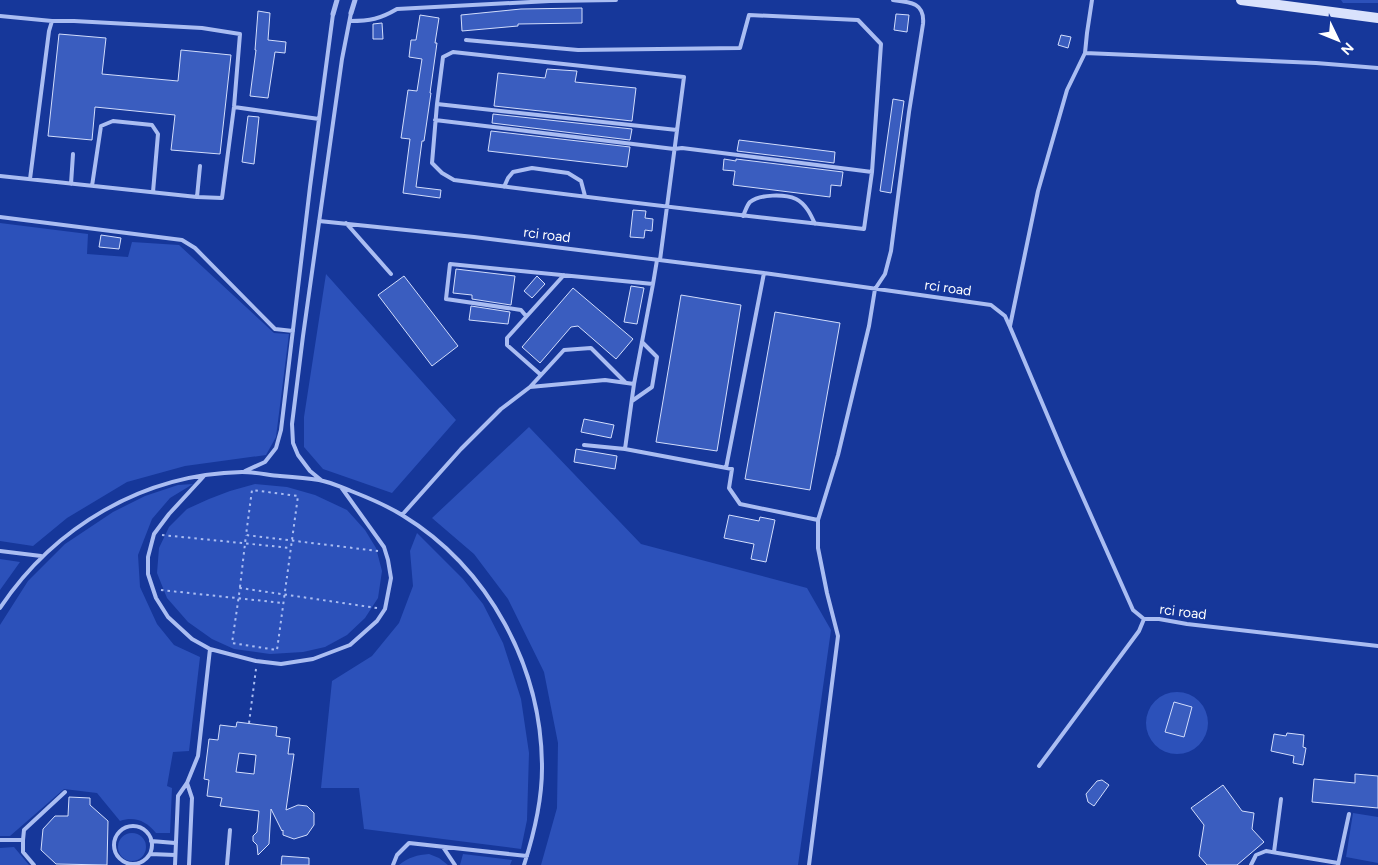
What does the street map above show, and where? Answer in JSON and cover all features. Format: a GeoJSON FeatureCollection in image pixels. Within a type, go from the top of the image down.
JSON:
{"type":"FeatureCollection","features":[{"type":"Feature","properties":{"kind":"street"},"geometry":{"type":"LineString","coordinates":[[333,14],[337,0]]}},
{"type":"Feature","properties":{"kind":"street"},"geometry":{"type":"LineString","coordinates":[[352,13],[355,0]]}},
{"type":"Feature","properties":{"kind":"street"},"geometry":{"type":"LineString","coordinates":[[1241,0],[1378,18]]}},
{"type":"Feature","properties":{"kind":"lane"},"geometry":{"type":"LineString","coordinates":[[350,21],[382,18],[397,9],[550,1],[616,0]]}},
{"type":"Feature","properties":{"kind":"lane"},"geometry":{"type":"LineString","coordinates":[[809,865],[838,636],[818,548],[818,520],[838,455],[869,326],[875,289],[885,274],[891,251],[903,151],[923,15],[922,11],[912,4],[893,0]]}},
{"type":"Feature","properties":{"kind":"lane"},"geometry":{"type":"LineString","coordinates":[[1010,327],[1038,191],[1067,90],[1085,53],[1092,0]]}},
{"type":"Feature","properties":{"kind":"lane"},"geometry":{"type":"LineString","coordinates":[[321,480],[310,472],[298,455],[293,443],[292,424],[342,59],[352,13]]}},
{"type":"Feature","properties":{"kind":"lane"},"geometry":{"type":"LineString","coordinates":[[243,472],[265,462],[276,448],[281,430],[333,14]]}},
{"type":"Feature","properties":{"kind":"lane"},"geometry":{"type":"LineString","coordinates":[[466,40],[578,50],[740,48],[749,15],[858,20],[881,44],[872,172],[864,229],[743,216],[666,206],[454,180],[442,174],[432,163],[443,57],[453,52],[684,76],[677,130],[674,149],[666,206],[658,260],[634,384],[625,449]]}},
{"type":"Feature","properties":{"kind":"lane"},"geometry":{"type":"LineString","coordinates":[[0,16],[52,21],[202,28],[240,34],[234,107],[222,198],[0,176]]}},
{"type":"Feature","properties":{"kind":"lane"},"geometry":{"type":"LineString","coordinates":[[30,179],[49,30],[52,21]]}},
{"type":"Feature","properties":{"kind":"lane"},"geometry":{"type":"LineString","coordinates":[[1085,53],[1298,62],[1378,68]]}},
{"type":"Feature","properties":{"kind":"lane"},"geometry":{"type":"LineString","coordinates":[[437,104],[677,130]]}},
{"type":"Feature","properties":{"kind":"lane"},"geometry":{"type":"LineString","coordinates":[[234,107],[319,119]]}},
{"type":"Feature","properties":{"kind":"lane"},"geometry":{"type":"LineString","coordinates":[[435,120],[872,172]]}},
{"type":"Feature","properties":{"kind":"lane"},"geometry":{"type":"LineString","coordinates":[[92,186],[101,126],[113,121],[152,125],[158,134],[153,192]]}},
{"type":"Feature","properties":{"kind":"lane"},"geometry":{"type":"LineString","coordinates":[[71,184],[73,154]]}},
{"type":"Feature","properties":{"kind":"lane"},"geometry":{"type":"LineString","coordinates":[[197,197],[200,166]]}},
{"type":"Feature","properties":{"kind":"lane"},"geometry":{"type":"LineString","coordinates":[[504,186],[513,172],[532,168],[568,173],[581,182],[585,196]]}},
{"type":"Feature","properties":{"kind":"lane"},"geometry":{"type":"LineString","coordinates":[[743,216],[750,202],[772,195],[786,196],[797,200],[804,206],[815,224]]}},
{"type":"Feature","properties":{"kind":"lane"},"geometry":{"type":"LineString","coordinates":[[0,217],[182,240],[195,248],[276,329],[293,330]]}},
{"type":"Feature","properties":{"kind":"lane","name":"rci road"},"geometry":{"type":"LineString","coordinates":[[319,221],[764,273],[991,305],[1005,316],[1133,610],[1144,619],[1159,619],[1187,624],[1378,646]]}},
{"type":"Feature","properties":{"kind":"lane"},"geometry":{"type":"LineString","coordinates":[[345,223],[391,274]]}},
{"type":"Feature","properties":{"kind":"lane"},"geometry":{"type":"LineString","coordinates":[[526,316],[521,310],[446,300],[450,264],[653,284]]}},
{"type":"Feature","properties":{"kind":"lane"},"geometry":{"type":"LineString","coordinates":[[726,468],[764,273]]}},
{"type":"Feature","properties":{"kind":"lane"},"geometry":{"type":"LineString","coordinates":[[541,375],[507,345],[507,338],[564,275]]}},
{"type":"Feature","properties":{"kind":"lane"},"geometry":{"type":"LineString","coordinates":[[632,402],[652,387],[657,357],[642,342]]}},
{"type":"Feature","properties":{"kind":"lane"},"geometry":{"type":"LineString","coordinates":[[402,515],[468,442],[501,409],[530,387],[564,350],[591,348],[626,383]]}},
{"type":"Feature","properties":{"kind":"lane"},"geometry":{"type":"LineString","coordinates":[[530,387],[605,380],[634,384]]}},
{"type":"Feature","properties":{"kind":"lane"},"geometry":{"type":"LineString","coordinates":[[584,445],[625,449],[732,469],[729,488],[740,504],[818,520]]}},
{"type":"Feature","properties":{"kind":"lane"},"geometry":{"type":"LineString","coordinates":[[0,608],[13,588],[41,556],[70,532],[101,512],[134,495],[169,483],[205,475],[243,472],[321,480],[374,500],[402,515],[436,540],[463,565],[486,594],[506,626],[522,659],[533,695],[540,732],[542,769],[539,806],[524,865]]}},
{"type":"Feature","properties":{"kind":"lane"},"geometry":{"type":"LineString","coordinates":[[205,475],[169,514],[154,534],[148,557],[148,574],[156,598],[168,617],[192,639],[210,649],[256,662],[281,664],[313,659],[350,645],[377,620],[384,609],[391,578],[384,547],[341,487]]}},
{"type":"Feature","properties":{"kind":"lane"},"geometry":{"type":"LineString","coordinates":[[0,551],[41,556]]}},
{"type":"Feature","properties":{"kind":"lane"},"geometry":{"type":"LineString","coordinates":[[1039,766],[1139,632],[1144,619]]}},
{"type":"Feature","properties":{"kind":"lane"},"geometry":{"type":"LineString","coordinates":[[175,865],[178,796],[187,783],[198,756],[210,649]]}},
{"type":"Feature","properties":{"kind":"lane"},"geometry":{"type":"LineString","coordinates":[[187,783],[192,798],[189,865]]}},
{"type":"Feature","properties":{"kind":"lane"},"geometry":{"type":"LineString","coordinates":[[34,865],[23,852],[24,830],[65,792]]}},
{"type":"Feature","properties":{"kind":"lane"},"geometry":{"type":"LineString","coordinates":[[1274,852],[1281,799]]}},
{"type":"Feature","properties":{"kind":"lane"},"geometry":{"type":"LineString","coordinates":[[1251,865],[1256,855],[1266,851],[1338,864],[1349,814]]}},
{"type":"Feature","properties":{"kind":"lane"},"geometry":{"type":"LineString","coordinates":[[133,827],[145,831],[151,841],[152,848],[150,854],[139,863],[125,864],[114,848],[117,836],[126,828],[133,827]]}},
{"type":"Feature","properties":{"kind":"lane"},"geometry":{"type":"LineString","coordinates":[[227,865],[230,830]]}},
{"type":"Feature","properties":{"kind":"lane"},"geometry":{"type":"LineString","coordinates":[[0,840],[23,840]]}},
{"type":"Feature","properties":{"kind":"lane"},"geometry":{"type":"LineString","coordinates":[[151,841],[175,843]]}},
{"type":"Feature","properties":{"kind":"lane"},"geometry":{"type":"LineString","coordinates":[[393,865],[397,855],[408,843],[527,856]]}},
{"type":"Feature","properties":{"kind":"lane"},"geometry":{"type":"LineString","coordinates":[[442,847],[455,865]]}},
{"type":"Feature","properties":{"kind":"lane"},"geometry":{"type":"LineString","coordinates":[[150,854],[175,855]]}},
{"type":"Feature","properties":{"kind":"path"},"geometry":{"type":"LineString","coordinates":[[252,490],[298,496],[277,650],[232,643],[246,535],[252,490]]}},
{"type":"Feature","properties":{"kind":"path"},"geometry":{"type":"LineString","coordinates":[[154,534],[291,548]]}},
{"type":"Feature","properties":{"kind":"path"},"geometry":{"type":"LineString","coordinates":[[246,535],[385,552]]}},
{"type":"Feature","properties":{"kind":"path"},"geometry":{"type":"LineString","coordinates":[[240,588],[384,609]]}},
{"type":"Feature","properties":{"kind":"path"},"geometry":{"type":"LineString","coordinates":[[153,590],[284,603]]}},
{"type":"Feature","properties":{"kind":"path"},"geometry":{"type":"LineString","coordinates":[[249,723],[256,662]]}},
{"type":"Feature","properties":{"kind":"shaded area"},"geometry":{"type":"Polygon","coordinates":[[[1341,0],[1378,0],[1378,3],[1343,3],[1341,0]]]}},
{"type":"Feature","properties":{"kind":"shaded area"},"geometry":{"type":"Polygon","coordinates":[[[0,223],[88,234],[87,254],[128,257],[132,242],[179,245],[274,333],[289,334],[276,437],[266,455],[185,466],[127,482],[67,518],[33,546],[0,541],[0,223]]]}},
{"type":"Feature","properties":{"kind":"shaded area"},"geometry":{"type":"Polygon","coordinates":[[[326,274],[456,420],[392,493],[323,469],[304,447],[304,417],[326,274]]]}},
{"type":"Feature","properties":{"kind":"shaded area"},"geometry":{"type":"Polygon","coordinates":[[[529,427],[641,544],[807,588],[831,630],[798,865],[541,865],[557,808],[558,743],[544,672],[508,599],[474,554],[432,518],[529,427]]]}},
{"type":"Feature","properties":{"kind":"shaded area"},"geometry":{"type":"Polygon","coordinates":[[[193,484],[170,498],[152,519],[138,555],[140,587],[157,624],[174,645],[200,657],[189,751],[173,752],[167,786],[172,788],[170,833],[156,833],[148,825],[135,819],[120,821],[97,793],[64,789],[10,836],[0,836],[0,625],[28,581],[65,544],[113,512],[145,496],[178,485],[193,484]]]}},
{"type":"Feature","properties":{"kind":"shaded area"},"geometry":{"type":"Polygon","coordinates":[[[255,484],[287,487],[315,495],[347,510],[365,530],[376,548],[382,571],[378,598],[365,618],[347,635],[325,647],[303,652],[270,654],[234,649],[212,639],[188,622],[167,598],[157,573],[159,548],[169,527],[187,509],[230,491],[255,484]]]}},
{"type":"Feature","properties":{"kind":"shaded area"},"geometry":{"type":"Polygon","coordinates":[[[417,533],[463,579],[483,604],[503,643],[521,699],[529,753],[527,820],[521,849],[364,829],[359,788],[321,788],[332,681],[372,656],[399,623],[413,586],[410,551],[417,533]]]}},
{"type":"Feature","properties":{"kind":"shaded area"},"geometry":{"type":"Polygon","coordinates":[[[0,559],[20,562],[0,590],[0,559]]]}},
{"type":"Feature","properties":{"kind":"shaded area"},"geometry":{"type":"Polygon","coordinates":[[[1177,692],[1189,695],[1199,701],[1205,711],[1208,723],[1205,735],[1199,745],[1189,751],[1177,754],[1165,751],[1155,745],[1149,735],[1146,723],[1149,711],[1155,701],[1165,695],[1177,692]]]}},
{"type":"Feature","properties":{"kind":"shaded area"},"geometry":{"type":"Polygon","coordinates":[[[1353,813],[1378,817],[1378,863],[1346,857],[1353,813]]]}},
{"type":"Feature","properties":{"kind":"shaded area"},"geometry":{"type":"Polygon","coordinates":[[[132,833],[142,837],[146,847],[142,857],[132,861],[122,857],[118,847],[122,837],[132,833]]]}},
{"type":"Feature","properties":{"kind":"shaded area"},"geometry":{"type":"Polygon","coordinates":[[[14,847],[29,865],[0,865],[0,848],[14,847]]]}},
{"type":"Feature","properties":{"kind":"shaded area"},"geometry":{"type":"Polygon","coordinates":[[[429,854],[439,858],[448,865],[399,865],[413,857],[429,854]]]}},
{"type":"Feature","properties":{"kind":"shaded area"},"geometry":{"type":"Polygon","coordinates":[[[463,854],[512,860],[510,865],[460,865],[463,854]]]}},
{"type":"Feature","properties":{"kind":"building"},"geometry":{"type":"Polygon","coordinates":[[[582,8],[582,23],[518,24],[518,26],[462,31],[461,15],[521,9],[582,8]]]}},
{"type":"Feature","properties":{"kind":"building"},"geometry":{"type":"Polygon","coordinates":[[[258,11],[270,13],[268,40],[286,42],[285,53],[275,52],[268,98],[250,96],[256,50],[258,11]]]}},
{"type":"Feature","properties":{"kind":"building"},"geometry":{"type":"Polygon","coordinates":[[[896,14],[909,15],[907,32],[894,30],[896,14]]]}},
{"type":"Feature","properties":{"kind":"building"},"geometry":{"type":"Polygon","coordinates":[[[420,15],[439,18],[431,93],[416,187],[441,190],[440,198],[403,193],[410,139],[401,138],[408,90],[417,91],[422,59],[409,57],[411,40],[416,40],[420,15]]]}},
{"type":"Feature","properties":{"kind":"building"},"geometry":{"type":"Polygon","coordinates":[[[382,23],[383,39],[373,39],[373,24],[382,23]]]}},
{"type":"Feature","properties":{"kind":"building"},"geometry":{"type":"Polygon","coordinates":[[[59,34],[106,38],[102,74],[178,81],[181,50],[231,55],[220,154],[171,150],[175,115],[95,107],[92,140],[48,136],[59,34]]]}},
{"type":"Feature","properties":{"kind":"building"},"geometry":{"type":"Polygon","coordinates":[[[1061,35],[1071,37],[1068,48],[1058,45],[1061,35]]]}},
{"type":"Feature","properties":{"kind":"building"},"geometry":{"type":"Polygon","coordinates":[[[547,69],[577,71],[575,82],[636,88],[632,121],[494,106],[498,73],[545,78],[547,69]]]}},
{"type":"Feature","properties":{"kind":"building"},"geometry":{"type":"Polygon","coordinates":[[[893,99],[904,101],[891,193],[880,191],[893,99]]]}},
{"type":"Feature","properties":{"kind":"building"},"geometry":{"type":"Polygon","coordinates":[[[493,114],[632,129],[630,140],[492,123],[493,114]]]}},
{"type":"Feature","properties":{"kind":"building"},"geometry":{"type":"Polygon","coordinates":[[[248,116],[259,117],[254,164],[242,162],[248,116]]]}},
{"type":"Feature","properties":{"kind":"building"},"geometry":{"type":"Polygon","coordinates":[[[491,131],[630,147],[627,167],[488,151],[491,131]]]}},
{"type":"Feature","properties":{"kind":"building"},"geometry":{"type":"Polygon","coordinates":[[[739,140],[835,152],[834,163],[737,151],[739,140]]]}},
{"type":"Feature","properties":{"kind":"building"},"geometry":{"type":"Polygon","coordinates":[[[724,159],[843,172],[841,186],[831,185],[830,197],[733,185],[735,171],[723,170],[724,159]]]}},
{"type":"Feature","properties":{"kind":"building"},"geometry":{"type":"Polygon","coordinates":[[[633,210],[646,211],[645,218],[653,219],[652,231],[645,230],[644,238],[630,237],[633,210]]]}},
{"type":"Feature","properties":{"kind":"building"},"geometry":{"type":"Polygon","coordinates":[[[101,235],[121,238],[119,249],[99,247],[101,235]]]}},
{"type":"Feature","properties":{"kind":"building"},"geometry":{"type":"Polygon","coordinates":[[[456,269],[515,276],[511,305],[472,299],[472,295],[453,293],[456,269]]]}},
{"type":"Feature","properties":{"kind":"building"},"geometry":{"type":"Polygon","coordinates":[[[404,276],[458,346],[432,366],[378,295],[404,276]]]}},
{"type":"Feature","properties":{"kind":"building"},"geometry":{"type":"Polygon","coordinates":[[[537,276],[545,284],[532,298],[524,291],[537,276]]]}},
{"type":"Feature","properties":{"kind":"building"},"geometry":{"type":"Polygon","coordinates":[[[631,286],[644,288],[637,324],[624,322],[631,286]]]}},
{"type":"Feature","properties":{"kind":"building"},"geometry":{"type":"Polygon","coordinates":[[[573,288],[633,339],[616,359],[578,326],[571,327],[540,363],[522,347],[573,288]]]}},
{"type":"Feature","properties":{"kind":"building"},"geometry":{"type":"Polygon","coordinates":[[[681,295],[741,305],[717,451],[656,442],[681,295]]]}},
{"type":"Feature","properties":{"kind":"building"},"geometry":{"type":"Polygon","coordinates":[[[471,306],[510,312],[508,324],[469,320],[471,306]]]}},
{"type":"Feature","properties":{"kind":"building"},"geometry":{"type":"Polygon","coordinates":[[[775,312],[840,323],[810,490],[745,479],[775,312]]]}},
{"type":"Feature","properties":{"kind":"building"},"geometry":{"type":"Polygon","coordinates":[[[584,419],[614,425],[611,438],[581,432],[584,419]]]}},
{"type":"Feature","properties":{"kind":"building"},"geometry":{"type":"Polygon","coordinates":[[[576,449],[617,456],[615,469],[574,462],[576,449]]]}},
{"type":"Feature","properties":{"kind":"building"},"geometry":{"type":"Polygon","coordinates":[[[729,515],[759,521],[760,517],[775,520],[766,562],[751,559],[754,544],[724,538],[729,515]]]}},
{"type":"Feature","properties":{"kind":"building"},"geometry":{"type":"Polygon","coordinates":[[[1174,702],[1192,707],[1184,737],[1165,732],[1174,702]]]}},
{"type":"Feature","properties":{"kind":"building"},"geometry":{"type":"Polygon","coordinates":[[[237,722],[277,727],[276,736],[290,738],[288,754],[294,754],[286,810],[298,805],[307,806],[314,813],[314,825],[307,835],[294,839],[283,835],[283,830],[271,809],[269,844],[258,855],[257,845],[253,841],[253,836],[257,832],[259,811],[220,806],[222,798],[207,796],[209,780],[204,779],[209,739],[218,740],[220,725],[236,727],[237,722]],[[239,753],[236,772],[254,774],[256,755],[239,753]]]}},
{"type":"Feature","properties":{"kind":"building"},"geometry":{"type":"Polygon","coordinates":[[[1287,733],[1304,735],[1303,747],[1306,748],[1303,765],[1293,763],[1294,756],[1271,751],[1274,734],[1286,736],[1287,733]]]}},
{"type":"Feature","properties":{"kind":"building"},"geometry":{"type":"Polygon","coordinates":[[[1355,774],[1378,776],[1378,808],[1312,802],[1314,779],[1355,783],[1355,774]]]}},
{"type":"Feature","properties":{"kind":"building"},"geometry":{"type":"Polygon","coordinates":[[[1102,780],[1109,785],[1094,806],[1088,802],[1086,794],[1097,781],[1102,780]]]}},
{"type":"Feature","properties":{"kind":"building"},"geometry":{"type":"Polygon","coordinates":[[[1223,785],[1242,811],[1254,813],[1252,829],[1264,842],[1237,865],[1207,865],[1199,856],[1204,825],[1191,808],[1223,785]]]}},
{"type":"Feature","properties":{"kind":"building"},"geometry":{"type":"Polygon","coordinates":[[[69,797],[90,798],[90,805],[108,821],[107,865],[56,864],[41,850],[43,829],[55,816],[68,816],[69,797]]]}},
{"type":"Feature","properties":{"kind":"building"},"geometry":{"type":"Polygon","coordinates":[[[282,856],[309,858],[309,865],[281,865],[282,856]]]}}]}
